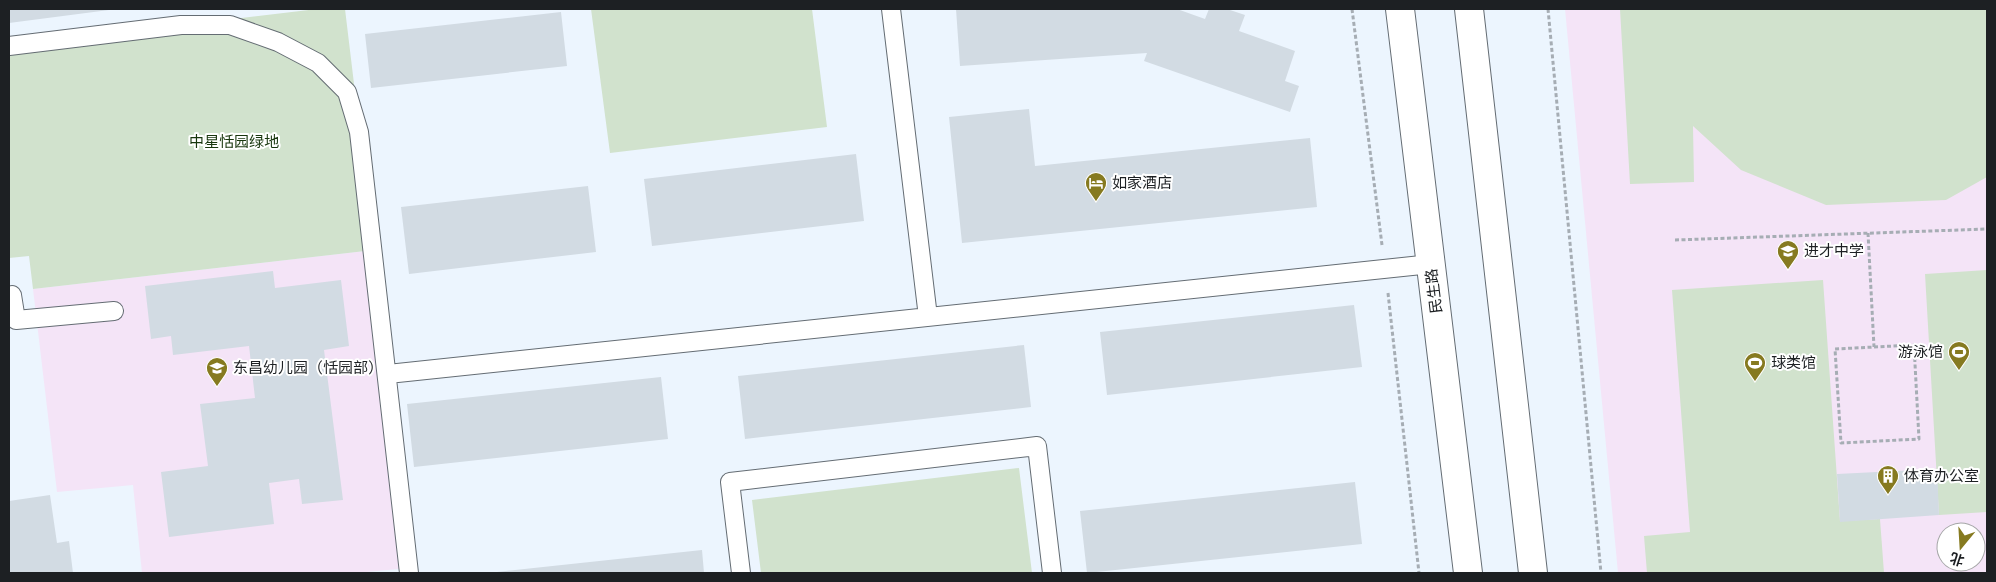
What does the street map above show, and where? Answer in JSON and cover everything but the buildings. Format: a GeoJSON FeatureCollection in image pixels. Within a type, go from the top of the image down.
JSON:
{"type":"FeatureCollection","features":[{"type":"Feature","properties":{"kind":"main road","name":"民生路"},"geometry":{"type":"LineString","coordinates":[[1400,9],[1468,573]]}},
{"type":"Feature","properties":{"kind":"main road"},"geometry":{"type":"LineString","coordinates":[[1469,9],[1533,573]]}},
{"type":"Feature","properties":{"kind":"lane"},"geometry":{"type":"LineString","coordinates":[[891,9],[928,317]]}},
{"type":"Feature","properties":{"kind":"lane"},"geometry":{"type":"LineString","coordinates":[[9,46],[180,25],[230,25],[278,42],[318,63],[347,92],[359,132],[388,374],[409,573]]}},
{"type":"Feature","properties":{"kind":"lane"},"geometry":{"type":"LineString","coordinates":[[388,374],[1431,264]]}},
{"type":"Feature","properties":{"kind":"lane"},"geometry":{"type":"LineString","coordinates":[[9,296],[12,295],[16,320],[114,311]]}},
{"type":"Feature","properties":{"kind":"lane"},"geometry":{"type":"LineString","coordinates":[[741,573],[730,482],[1036,446],[1052,573]]}},
{"type":"Feature","properties":{"kind":"path"},"geometry":{"type":"LineString","coordinates":[[1548,9],[1601,573]]}},
{"type":"Feature","properties":{"kind":"path"},"geometry":{"type":"LineString","coordinates":[[1675,240],[1987,229]]}},
{"type":"Feature","properties":{"kind":"path"},"geometry":{"type":"LineString","coordinates":[[1868,233],[1874,347]]}},
{"type":"Feature","properties":{"kind":"path"},"geometry":{"type":"LineString","coordinates":[[1914,345],[1919,439],[1841,442],[1835,349],[1874,347],[1914,345]]}},
{"type":"Feature","properties":{"kind":"shaded area","name":"进才中学"},"geometry":{"type":"Polygon","coordinates":[[[1565,9],[1987,9],[1987,573],[1618,573],[1565,9]]]}},
{"type":"Feature","properties":{"kind":"shaded area","name":"东昌幼儿园（恬园部）"},"geometry":{"type":"Polygon","coordinates":[[[374,250],[409,568],[356,573],[142,573],[133,485],[57,492],[33,289],[374,250]]]}},
{"type":"Feature","properties":{"kind":"green space","name":"中星恬园绿地"},"geometry":{"type":"Polygon","coordinates":[[[317,9],[345,9],[374,250],[33,289],[29,256],[9,258],[9,46],[317,9]]]}},
{"type":"Feature","properties":{"kind":"green space"},"geometry":{"type":"Polygon","coordinates":[[[591,9],[812,9],[827,127],[610,153],[591,9]]]}},
{"type":"Feature","properties":{"kind":"green space"},"geometry":{"type":"Polygon","coordinates":[[[1620,9],[1987,9],[1987,177],[1946,200],[1826,205],[1741,170],[1693,126],[1694,182],[1630,184],[1620,9]]]}},
{"type":"Feature","properties":{"kind":"green space","name":"游泳馆"},"geometry":{"type":"Polygon","coordinates":[[[1987,270],[1987,512],[1939,515],[1925,274],[1987,270]]]}},
{"type":"Feature","properties":{"kind":"green space","name":"球类馆"},"geometry":{"type":"Polygon","coordinates":[[[1823,280],[1840,521],[1880,519],[1884,573],[1647,573],[1644,536],[1690,532],[1672,290],[1823,280]]]}},
{"type":"Feature","properties":{"kind":"green space"},"geometry":{"type":"Polygon","coordinates":[[[1019,468],[1032,573],[761,573],[752,500],[1019,468]]]}},
{"type":"Feature","properties":{"kind":"place","name":"如家酒店"},"geometry":{"type":"Point","coordinates":[1096,202]}},
{"type":"Feature","properties":{"kind":"place","name":"进才中学"},"geometry":{"type":"Point","coordinates":[1788,270]}},
{"type":"Feature","properties":{"kind":"place","name":"游泳馆"},"geometry":{"type":"Point","coordinates":[1959,371]}},
{"type":"Feature","properties":{"kind":"place","name":"球类馆"},"geometry":{"type":"Point","coordinates":[1755,382]}},
{"type":"Feature","properties":{"kind":"place","name":"东昌幼儿园（恬园部）"},"geometry":{"type":"Point","coordinates":[217,387]}},
{"type":"Feature","properties":{"kind":"place","name":"体育办公室"},"geometry":{"type":"Point","coordinates":[1888,495]}}]}
